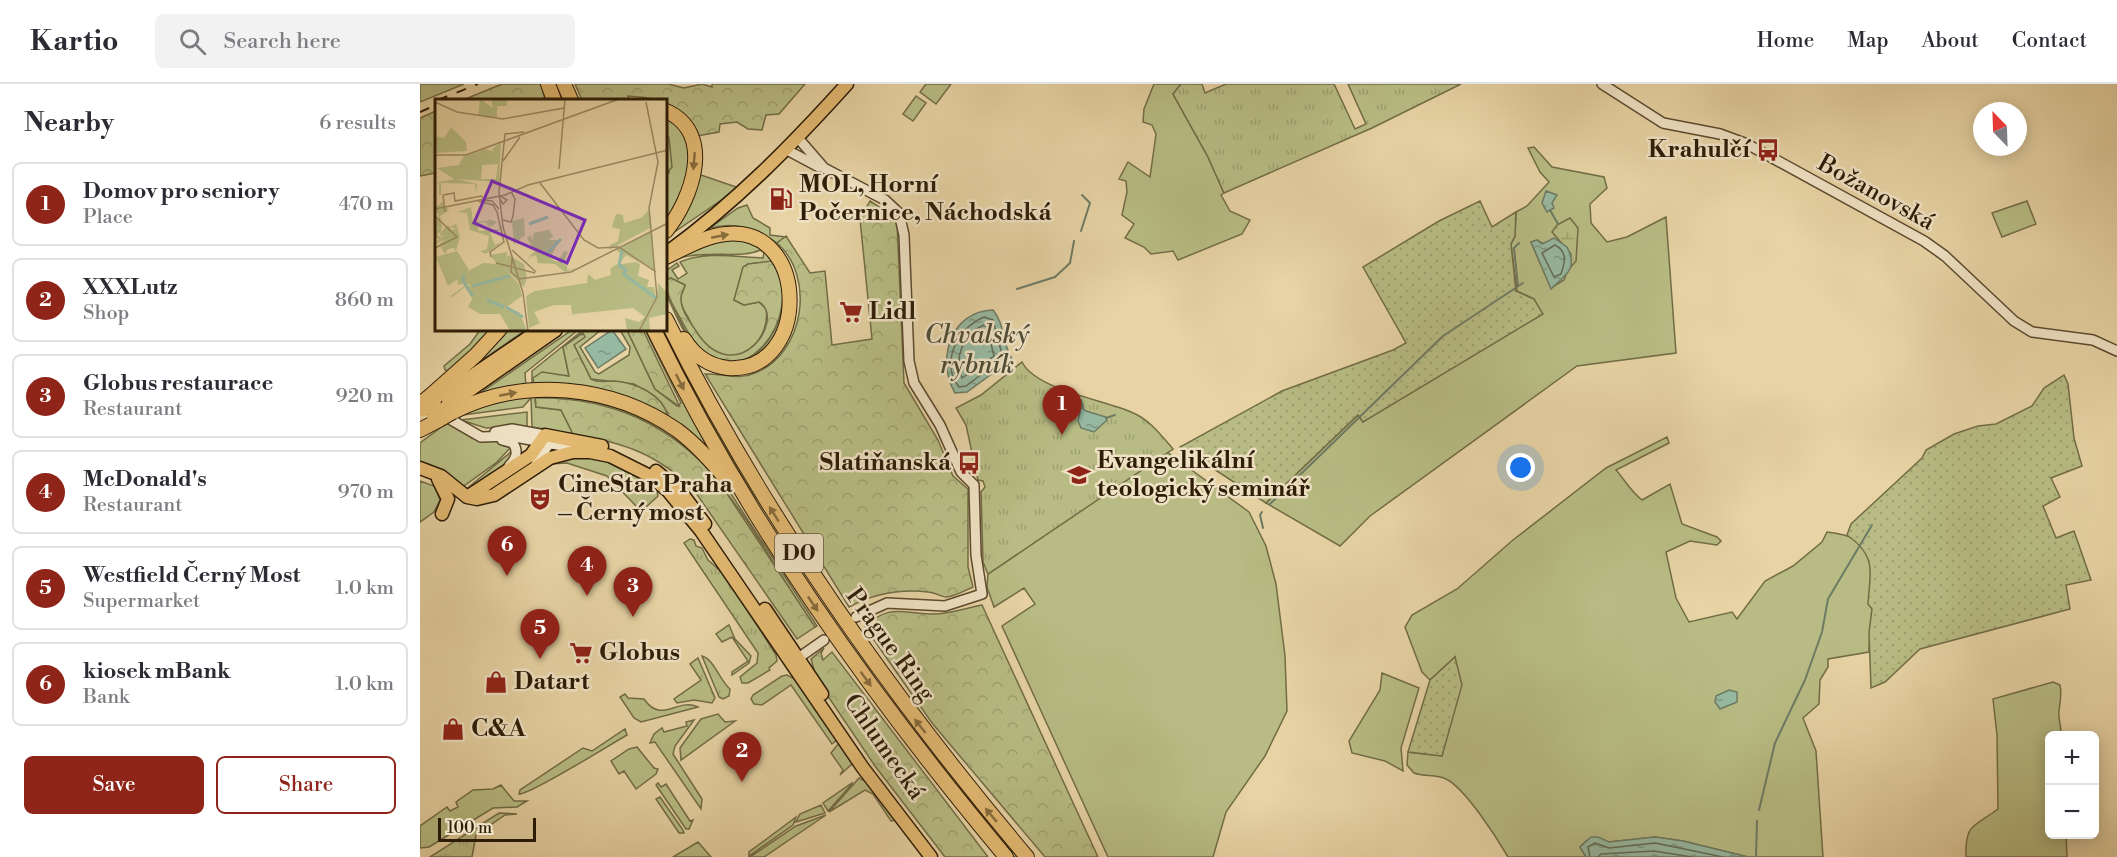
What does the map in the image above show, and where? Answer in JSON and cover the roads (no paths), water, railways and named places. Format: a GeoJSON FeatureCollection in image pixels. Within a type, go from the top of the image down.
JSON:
{"type":"FeatureCollection","features":[{"type":"Feature","properties":{"kind":"highway"},"geometry":{"type":"LineString","coordinates":[[548,84],[554,99]]}},
{"type":"Feature","properties":{"kind":"highway"},"geometry":{"type":"LineString","coordinates":[[564,84],[571,99]]}},
{"type":"Feature","properties":{"kind":"highway"},"geometry":{"type":"LineString","coordinates":[[668,112],[686,126],[695,151],[693,173],[687,195],[668,228]]}},
{"type":"Feature","properties":{"kind":"highway"},"geometry":{"type":"LineString","coordinates":[[668,254],[718,235],[735,234],[750,237],[769,249],[780,261],[788,280],[790,297],[787,322],[776,345],[759,361],[740,368],[715,365],[697,356],[668,315]]}},
{"type":"Feature","properties":{"kind":"highway","name":"Prague Ring"},"geometry":{"type":"LineString","coordinates":[[668,323],[752,477],[835,608],[911,713],[1027,857]]}},
{"type":"Feature","properties":{"kind":"highway"},"geometry":{"type":"LineString","coordinates":[[420,430],[432,408],[460,370],[497,332]]}},
{"type":"Feature","properties":{"kind":"highway","name":"Prague Ring"},"geometry":{"type":"LineString","coordinates":[[655,332],[707,432],[759,520],[851,659],[976,822],[1006,857]]}},
{"type":"Feature","properties":{"kind":"highway"},"geometry":{"type":"LineString","coordinates":[[432,408],[536,390],[579,392],[625,403],[661,420],[686,437],[716,467],[759,520]]}},
{"type":"Feature","properties":{"kind":"highway"},"geometry":{"type":"LineString","coordinates":[[976,822],[999,857]]}},
{"type":"Feature","properties":{"kind":"main road"},"geometry":{"type":"LineString","coordinates":[[668,253],[754,182],[848,84]]}},
{"type":"Feature","properties":{"kind":"main road"},"geometry":{"type":"LineString","coordinates":[[668,244],[754,182]]}},
{"type":"Feature","properties":{"kind":"main road"},"geometry":{"type":"LineString","coordinates":[[420,425],[432,408],[536,332]]}},
{"type":"Feature","properties":{"kind":"main road"},"geometry":{"type":"LineString","coordinates":[[432,408],[553,332]]}},
{"type":"Feature","properties":{"kind":"main road"},"geometry":{"type":"LineString","coordinates":[[422,469],[445,479],[467,497],[531,455],[544,440]]}},
{"type":"Feature","properties":{"kind":"main road","name":"Chlumecká"},"geometry":{"type":"LineString","coordinates":[[544,440],[619,451],[646,464],[671,483],[692,504],[886,800],[931,857]]}},
{"type":"Feature","properties":{"kind":"main road","name":"Chlumecká"},"geometry":{"type":"LineString","coordinates":[[467,497],[482,498],[494,495],[558,455],[590,452],[631,465],[650,476],[668,491],[701,531],[872,769],[940,857]]}},
{"type":"Feature","properties":{"kind":"main road"},"geometry":{"type":"LineString","coordinates":[[422,469],[436,477],[447,493],[448,504],[442,514]]}},
{"type":"Feature","properties":{"kind":"street","name":"Božanovská"},"geometry":{"type":"LineString","coordinates":[[1602,84],[1663,123],[1716,132],[1739,140],[1901,228],[1945,256],[2014,321],[2032,332],[2093,340],[2117,351]]}},
{"type":"Feature","properties":{"kind":"street"},"geometry":{"type":"LineString","coordinates":[[798,138],[824,168]]}},
{"type":"Feature","properties":{"kind":"street"},"geometry":{"type":"LineString","coordinates":[[787,150],[889,203],[901,217],[909,361],[914,383],[940,425],[961,472],[974,485],[976,555],[983,592],[972,599],[945,606],[887,603],[856,617]]}},
{"type":"Feature","properties":{"kind":"street","name":"Chlumecká"},"geometry":{"type":"LineString","coordinates":[[432,408],[468,432],[491,437],[544,440]]}},
{"type":"Feature","properties":{"kind":"street","name":"Chlumecká"},"geometry":{"type":"LineString","coordinates":[[468,432],[484,434],[512,429],[590,452]]}},
{"type":"Feature","properties":{"kind":"street"},"geometry":{"type":"LineString","coordinates":[[491,437],[513,443],[517,453],[511,464],[494,478]]}},
{"type":"Feature","properties":{"kind":"street","name":"Chlumecká"},"geometry":{"type":"LineString","coordinates":[[528,472],[543,456],[544,440]]}},
{"type":"Feature","properties":{"kind":"street"},"geometry":{"type":"LineString","coordinates":[[794,660],[824,640]]}},
{"type":"Feature","properties":{"kind":"water"},"geometry":{"type":"Polygon","coordinates":[[[1546,191],[1557,195],[1552,203],[1554,208],[1547,212],[1542,203],[1546,191]]]}},
{"type":"Feature","properties":{"kind":"water"},"geometry":{"type":"Polygon","coordinates":[[[1554,238],[1567,247],[1571,267],[1551,289],[1531,242],[1537,240],[1542,244],[1554,238]]]}},
{"type":"Feature","properties":{"kind":"water","name":"Chvalský rybník"},"geometry":{"type":"Polygon","coordinates":[[[993,310],[1000,321],[1006,347],[1012,359],[967,392],[955,393],[949,380],[947,367],[947,353],[951,340],[957,328],[966,319],[978,313],[993,310]]]}},
{"type":"Feature","properties":{"kind":"water"},"geometry":{"type":"Polygon","coordinates":[[[609,332],[613,332],[626,349],[598,368],[585,348],[609,332]]]}},
{"type":"Feature","properties":{"kind":"water"},"geometry":{"type":"Polygon","coordinates":[[[1081,407],[1086,411],[1106,417],[1107,420],[1094,432],[1081,428],[1078,421],[1081,407]]]}},
{"type":"Feature","properties":{"kind":"water"},"geometry":{"type":"Polygon","coordinates":[[[1729,690],[1737,692],[1737,702],[1720,709],[1715,702],[1716,696],[1729,690]]]}},
{"type":"Feature","properties":{"kind":"water"},"geometry":{"type":"Polygon","coordinates":[[[1591,837],[1598,837],[1609,842],[1655,837],[1683,841],[1748,857],[1586,857],[1580,847],[1591,837]]]}},
{"type":"Feature","properties":{"kind":"waterway"},"geometry":{"type":"LineString","coordinates":[[1081,231],[1090,203],[1082,195]]}},
{"type":"Feature","properties":{"kind":"waterway"},"geometry":{"type":"LineString","coordinates":[[1550,210],[1558,224]]}},
{"type":"Feature","properties":{"kind":"waterway"},"geometry":{"type":"LineString","coordinates":[[1017,289],[1055,277],[1070,263],[1074,241]]}},
{"type":"Feature","properties":{"kind":"waterway"},"geometry":{"type":"LineString","coordinates":[[1518,286],[1514,248],[1519,243]]}},
{"type":"Feature","properties":{"kind":"waterway"},"geometry":{"type":"LineString","coordinates":[[1270,504],[1443,336],[1523,283]]}},
{"type":"Feature","properties":{"kind":"waterway"},"geometry":{"type":"LineString","coordinates":[[1081,400],[1083,407]]}},
{"type":"Feature","properties":{"kind":"waterway"},"geometry":{"type":"LineString","coordinates":[[1106,418],[1115,415]]}},
{"type":"Feature","properties":{"kind":"waterway"},"geometry":{"type":"LineString","coordinates":[[1262,512],[1260,515],[1263,528]]}},
{"type":"Feature","properties":{"kind":"waterway"},"geometry":{"type":"LineString","coordinates":[[1759,810],[1775,743],[1805,680],[1822,632],[1828,599],[1872,525]]}},
{"type":"Feature","properties":{"kind":"waterway"},"geometry":{"type":"LineString","coordinates":[[1756,857],[1757,821]]}},
{"type":"Feature","properties":{"kind":"railway"},"geometry":{"type":"LineString","coordinates":[[440,99],[478,84]]}},
{"type":"Feature","properties":{"kind":"railway"},"geometry":{"type":"LineString","coordinates":[[420,112],[435,105]]}},
{"type":"Feature","properties":{"kind":"place","name":"Krahulčí"},"geometry":{"type":"Point","coordinates":[1768,150]}},
{"type":"Feature","properties":{"kind":"place","name":"MOL, Horní Počernice, Náchodská"},"geometry":{"type":"Point","coordinates":[781,199]}},
{"type":"Feature","properties":{"kind":"place","name":"Lidl"},"geometry":{"type":"Point","coordinates":[851,312]}},
{"type":"Feature","properties":{"kind":"place","name":"Domov pro seniory"},"geometry":{"type":"Point","coordinates":[1062,435]}},
{"type":"Feature","properties":{"kind":"place","name":"Slatiňanská"},"geometry":{"type":"Point","coordinates":[969,463]}},
{"type":"Feature","properties":{"kind":"place","name":"Evangelikální teologický seminář"},"geometry":{"type":"Point","coordinates":[1079,475]}},
{"type":"Feature","properties":{"kind":"place","name":"CineStar Praha – Černý most"},"geometry":{"type":"Point","coordinates":[540,499]}},
{"type":"Feature","properties":{"kind":"place","name":"kiosek mBank"},"geometry":{"type":"Point","coordinates":[507,576]}},
{"type":"Feature","properties":{"kind":"place","name":"McDonald's"},"geometry":{"type":"Point","coordinates":[587,596]}},
{"type":"Feature","properties":{"kind":"place","name":"Globus restaurace"},"geometry":{"type":"Point","coordinates":[633,617]}},
{"type":"Feature","properties":{"kind":"place","name":"Globus"},"geometry":{"type":"Point","coordinates":[581,653]}},
{"type":"Feature","properties":{"kind":"place","name":"Westfield Černý Most"},"geometry":{"type":"Point","coordinates":[540,659]}},
{"type":"Feature","properties":{"kind":"place","name":"Datart"},"geometry":{"type":"Point","coordinates":[496,682]}},
{"type":"Feature","properties":{"kind":"place","name":"C&A"},"geometry":{"type":"Point","coordinates":[453,729]}},
{"type":"Feature","properties":{"kind":"place","name":"XXXLutz"},"geometry":{"type":"Point","coordinates":[742,782]}}]}
